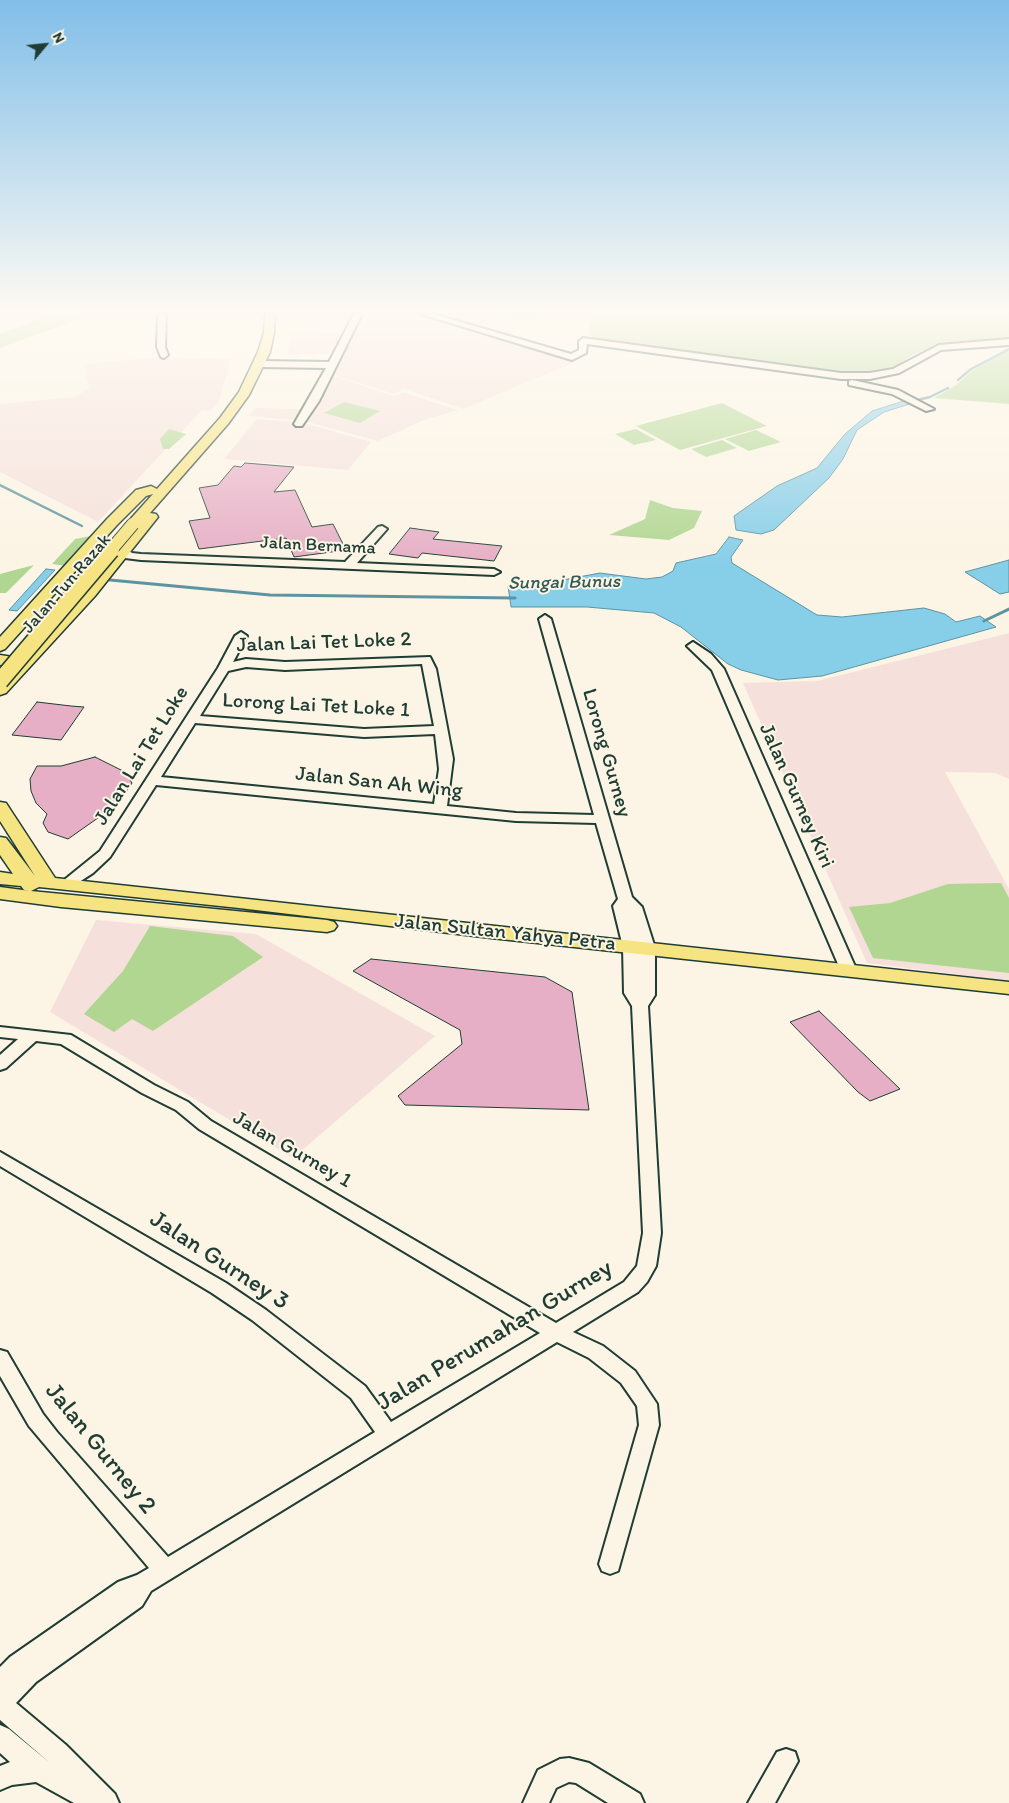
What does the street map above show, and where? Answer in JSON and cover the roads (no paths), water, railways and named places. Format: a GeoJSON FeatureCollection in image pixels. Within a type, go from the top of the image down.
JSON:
{"type":"FeatureCollection","features":[{"type":"Feature","properties":{"kind":"main road","name":"Jalan Tun Razak"},"geometry":{"type":"LineString","coordinates":[[0,690],[90,593],[155,513],[153,495],[230,398]]}},
{"type":"Feature","properties":{"kind":"main road","name":"Jalan Tun Razak"},"geometry":{"type":"LineString","coordinates":[[0,666],[236,405],[240,398]]}},
{"type":"Feature","properties":{"kind":"main road","name":"Jalan Tun Razak"},"geometry":{"type":"LineString","coordinates":[[0,646],[112,522],[141,493],[153,495]]}},
{"type":"Feature","properties":{"kind":"main road","name":"Jalan Tun Razak"},"geometry":{"type":"LineString","coordinates":[[0,681],[128,523]]}},
{"type":"Feature","properties":{"kind":"main road"},"geometry":{"type":"LineString","coordinates":[[0,660],[14,662],[30,656]]}},
{"type":"Feature","properties":{"kind":"main road"},"geometry":{"type":"LineString","coordinates":[[0,807],[58,889],[40,892],[25,880],[1,847]]}},
{"type":"Feature","properties":{"kind":"main road"},"geometry":{"type":"LineString","coordinates":[[0,878],[25,880]]}},
{"type":"Feature","properties":{"kind":"main road","name":"Jalan Sultan Yahya Petra"},"geometry":{"type":"LineString","coordinates":[[0,893],[58,889],[639,953],[1009,999]]}},
{"type":"Feature","properties":{"kind":"main road","name":"Jalan Sultan Yahya Petra"},"geometry":{"type":"LineString","coordinates":[[639,953],[849,971],[1009,988]]}},
{"type":"Feature","properties":{"kind":"street"},"geometry":{"type":"LineString","coordinates":[[299,424],[315,398]]}},
{"type":"Feature","properties":{"kind":"street"},"geometry":{"type":"LineString","coordinates":[[907,398],[929,409]]}},
{"type":"Feature","properties":{"kind":"street"},"geometry":{"type":"LineString","coordinates":[[349,565],[380,531]]}},
{"type":"Feature","properties":{"kind":"street","name":"Jalan Bernama"},"geometry":{"type":"LineString","coordinates":[[119,555],[494,572]]}},
{"type":"Feature","properties":{"kind":"street","name":"Lorong Gurney"},"geometry":{"type":"LineString","coordinates":[[545,619],[625,898],[634,907],[639,953]]}},
{"type":"Feature","properties":{"kind":"street","name":"Jalan Lai Tet Loke"},"geometry":{"type":"LineString","coordinates":[[58,889],[98,862],[105,854],[224,668],[241,636]]}},
{"type":"Feature","properties":{"kind":"street","name":"Jalan Gurney Kiri"},"geometry":{"type":"LineString","coordinates":[[693,646],[708,657],[718,669],[822,904],[849,971]]}},
{"type":"Feature","properties":{"kind":"street","name":"Jalan Lai Tet Loke 2"},"geometry":{"type":"LineString","coordinates":[[224,668],[246,663],[285,666],[411,659],[426,660],[430,669],[440,730]]}},
{"type":"Feature","properties":{"kind":"street","name":"Lorong Lai Tet Loke 1"},"geometry":{"type":"LineString","coordinates":[[190,719],[364,733],[440,730]]}},
{"type":"Feature","properties":{"kind":"street"},"geometry":{"type":"LineString","coordinates":[[440,730],[446,770],[440,808]]}},
{"type":"Feature","properties":{"kind":"street","name":"Jalan San Ah Wing"},"geometry":{"type":"LineString","coordinates":[[151,780],[516,817],[603,819]]}},
{"type":"Feature","properties":{"kind":"street","name":"Jalan Perumahan Gurney"},"geometry":{"type":"LineString","coordinates":[[0,1683],[18,1665],[126,1589],[143,1584],[631,1287],[640,1278],[648,1258],[652,1233],[640,1006],[647,995],[639,953]]}},
{"type":"Feature","properties":{"kind":"street","name":"Jalan Gurney 1"},"geometry":{"type":"LineString","coordinates":[[0,1032],[65,1040],[148,1089],[182,1106],[205,1125],[555,1332],[596,1352],[628,1377],[640,1391],[650,1416],[610,1564]]}},
{"type":"Feature","properties":{"kind":"street"},"geometry":{"type":"LineString","coordinates":[[0,1064],[32,1036]]}},
{"type":"Feature","properties":{"kind":"street","name":"Jalan Gurney 3"},"geometry":{"type":"LineString","coordinates":[[0,1158],[219,1288],[259,1314],[358,1392],[388,1434]]}},
{"type":"Feature","properties":{"kind":"street","name":"Jalan Gurney 2"},"geometry":{"type":"LineString","coordinates":[[0,1358],[36,1420],[50,1438],[165,1570]]}},
{"type":"Feature","properties":{"kind":"street","name":"Jalan Perumahan Gurney"},"geometry":{"type":"LineString","coordinates":[[0,1704],[28,1674],[134,1599],[143,1584]]}},
{"type":"Feature","properties":{"kind":"street"},"geometry":{"type":"LineString","coordinates":[[0,1704],[57,1753],[106,1803]]}},
{"type":"Feature","properties":{"kind":"street"},"geometry":{"type":"LineString","coordinates":[[0,1736],[38,1770],[99,1803]]}},
{"type":"Feature","properties":{"kind":"street"},"geometry":{"type":"LineString","coordinates":[[761,1803],[786,1761]]}},
{"type":"Feature","properties":{"kind":"street"},"geometry":{"type":"LineString","coordinates":[[0,1778],[38,1770]]}},
{"type":"Feature","properties":{"kind":"street"},"geometry":{"type":"LineString","coordinates":[[536,1803],[543,1784],[552,1774],[570,1770],[580,1772],[631,1803]]}},
{"type":"Feature","properties":{"kind":"water"},"geometry":{"type":"Polygon","coordinates":[[[907,400],[913,403],[884,412],[857,430],[843,459],[829,478],[774,530],[761,534],[736,530],[734,516],[777,486],[817,468],[845,434],[872,411],[907,400]]]}},
{"type":"Feature","properties":{"kind":"water"},"geometry":{"type":"Polygon","coordinates":[[[729,537],[743,540],[731,557],[732,563],[817,615],[842,617],[924,608],[945,614],[956,622],[980,616],[996,627],[822,676],[778,680],[741,670],[728,664],[681,627],[654,613],[587,607],[511,607],[508,586],[541,584],[600,573],[646,579],[662,577],[673,571],[676,563],[716,554],[729,537]]]}},
{"type":"Feature","properties":{"kind":"water"},"geometry":{"type":"Polygon","coordinates":[[[1009,560],[1009,592],[1000,594],[965,572],[1009,560]]]}},
{"type":"Feature","properties":{"kind":"water"},"geometry":{"type":"Polygon","coordinates":[[[46,569],[55,570],[17,611],[9,610],[46,569]]]}},
{"type":"Feature","properties":{"kind":"waterway"},"geometry":{"type":"LineString","coordinates":[[913,401],[925,398]]}},
{"type":"Feature","properties":{"kind":"waterway","name":"Sungai Bunus"},"geometry":{"type":"LineString","coordinates":[[0,485],[82,526]]}},
{"type":"Feature","properties":{"kind":"waterway","name":"Sungai Bunus"},"geometry":{"type":"LineString","coordinates":[[110,580],[270,595],[515,598]]}},
{"type":"Feature","properties":{"kind":"waterway","name":"Sungai Bunus"},"geometry":{"type":"LineString","coordinates":[[984,621],[1009,609]]}}]}
